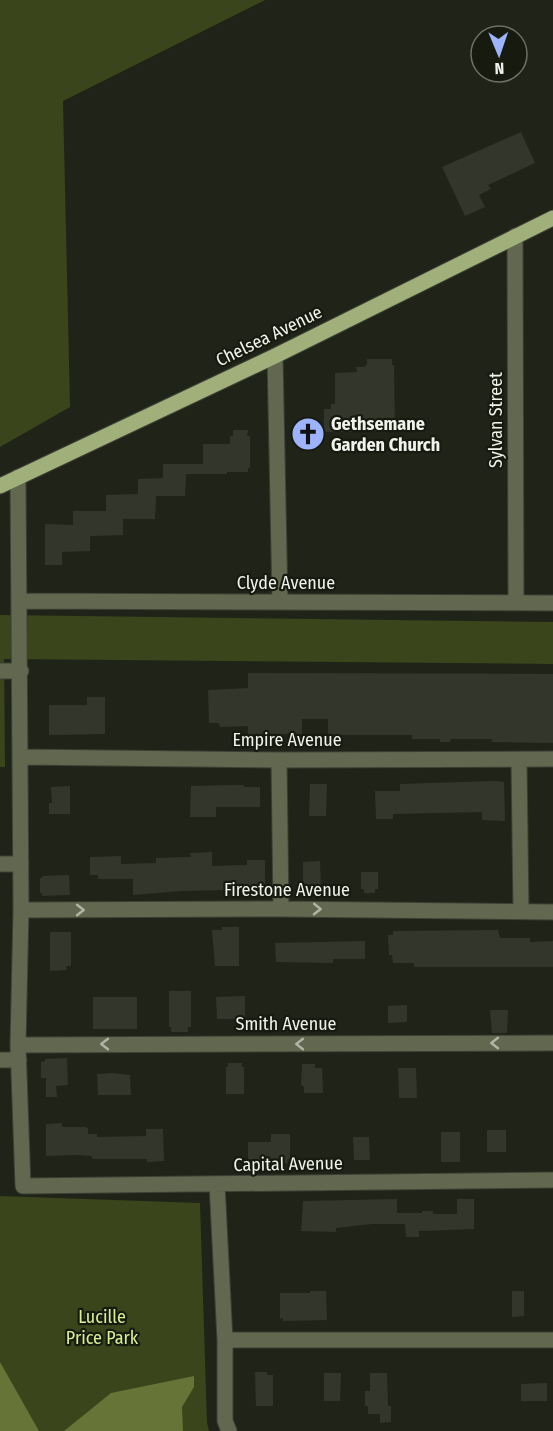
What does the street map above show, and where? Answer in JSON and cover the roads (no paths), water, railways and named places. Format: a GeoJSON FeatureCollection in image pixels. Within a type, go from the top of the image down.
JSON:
{"type":"FeatureCollection","features":[{"type":"Feature","properties":{"kind":"main road","name":"Chelsea Avenue"},"geometry":{"type":"LineString","coordinates":[[0,486],[275,356],[553,218]]}},
{"type":"Feature","properties":{"kind":"street","name":"Sylvan Street"},"geometry":{"type":"LineString","coordinates":[[515,236],[516,603]]}},
{"type":"Feature","properties":{"kind":"street"},"geometry":{"type":"LineString","coordinates":[[275,356],[280,602]]}},
{"type":"Feature","properties":{"kind":"street"},"geometry":{"type":"LineString","coordinates":[[18,477],[21,671],[19,1053]]}},
{"type":"Feature","properties":{"kind":"street","name":"Clyde Avenue"},"geometry":{"type":"LineString","coordinates":[[20,601],[553,603]]}},
{"type":"Feature","properties":{"kind":"street"},"geometry":{"type":"LineString","coordinates":[[0,671],[21,671]]}},
{"type":"Feature","properties":{"kind":"street","name":"Empire Avenue"},"geometry":{"type":"LineString","coordinates":[[21,757],[279,760],[553,759]]}},
{"type":"Feature","properties":{"kind":"street"},"geometry":{"type":"LineString","coordinates":[[279,760],[281,909]]}},
{"type":"Feature","properties":{"kind":"street"},"geometry":{"type":"LineString","coordinates":[[519,760],[521,911]]}},
{"type":"Feature","properties":{"kind":"street"},"geometry":{"type":"LineString","coordinates":[[0,864],[21,864]]}},
{"type":"Feature","properties":{"kind":"street","name":"Firestone Avenue"},"geometry":{"type":"LineString","coordinates":[[21,910],[281,909],[553,912]]}},
{"type":"Feature","properties":{"kind":"street","name":"Smith Avenue"},"geometry":{"type":"LineString","coordinates":[[0,1060],[19,1053],[553,1043]]}},
{"type":"Feature","properties":{"kind":"street","name":"Capital Avenue"},"geometry":{"type":"LineString","coordinates":[[19,1053],[23,1186],[553,1180]]}},
{"type":"Feature","properties":{"kind":"street"},"geometry":{"type":"LineString","coordinates":[[217,1184],[225,1340],[225,1421],[230,1431]]}},
{"type":"Feature","properties":{"kind":"street"},"geometry":{"type":"LineString","coordinates":[[225,1340],[553,1340]]}},
{"type":"Feature","properties":{"kind":"place","name":"Gethsemane Garden Church"},"geometry":{"type":"Point","coordinates":[308,434]}},
{"type":"Feature","properties":{"kind":"park label","name":"Lucille Price Park"},"geometry":{"type":"Point","coordinates":[102,1327]}}]}
